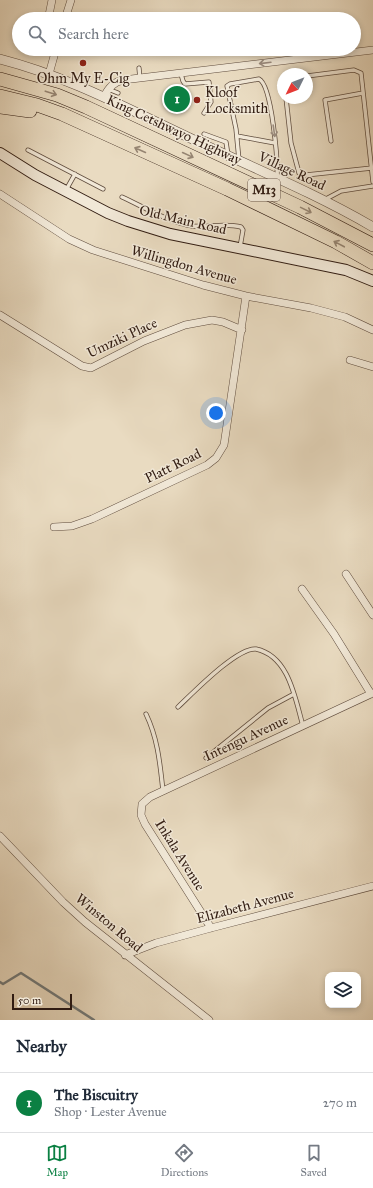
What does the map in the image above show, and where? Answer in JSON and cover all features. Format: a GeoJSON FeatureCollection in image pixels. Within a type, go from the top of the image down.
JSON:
{"type":"FeatureCollection","features":[{"type":"Feature","properties":{"kind":"highway","name":"King Cetshwayo Highway"},"geometry":{"type":"LineString","coordinates":[[0,79],[57,95],[86,107],[312,213],[373,245]]}},
{"type":"Feature","properties":{"kind":"highway","name":"M13"},"geometry":{"type":"LineString","coordinates":[[0,96],[37,105],[96,129],[227,189],[336,242],[373,263]]}},
{"type":"Feature","properties":{"kind":"highway","name":"M13"},"geometry":{"type":"LineString","coordinates":[[0,103],[77,128],[96,129]]}},
{"type":"Feature","properties":{"kind":"highway"},"geometry":{"type":"LineString","coordinates":[[0,107],[30,112]]}},
{"type":"Feature","properties":{"kind":"main road","name":"Old Main Road"},"geometry":{"type":"LineString","coordinates":[[0,153],[35,175],[108,213],[146,227],[170,234],[240,247],[346,270],[373,281]]}},
{"type":"Feature","properties":{"kind":"street"},"geometry":{"type":"LineString","coordinates":[[50,12],[52,0]]}},
{"type":"Feature","properties":{"kind":"street"},"geometry":{"type":"LineString","coordinates":[[67,12],[71,0]]}},
{"type":"Feature","properties":{"kind":"street"},"geometry":{"type":"LineString","coordinates":[[361,51],[373,50]]}},
{"type":"Feature","properties":{"kind":"street"},"geometry":{"type":"LineString","coordinates":[[49,74],[54,56]]}},
{"type":"Feature","properties":{"kind":"street"},"geometry":{"type":"LineString","coordinates":[[106,93],[116,82],[323,56]]}},
{"type":"Feature","properties":{"kind":"street","name":"Village Road"},"geometry":{"type":"LineString","coordinates":[[0,59],[106,93],[203,141],[228,156],[323,201],[373,227]]}},
{"type":"Feature","properties":{"kind":"street","name":"Willingdon Avenue"},"geometry":{"type":"LineString","coordinates":[[0,194],[69,239],[93,250],[203,285],[246,296],[311,308],[345,317],[373,330]]}},
{"type":"Feature","properties":{"kind":"street","name":"Platt Road"},"geometry":{"type":"LineString","coordinates":[[54,527],[72,526],[92,519],[207,465],[216,458],[224,445],[246,296]]}},
{"type":"Feature","properties":{"kind":"street","name":"Umziki Place"},"geometry":{"type":"LineString","coordinates":[[0,315],[82,366],[91,368],[151,337],[185,325],[212,320],[223,322],[242,330]]}},
{"type":"Feature","properties":{"kind":"street"},"geometry":{"type":"LineString","coordinates":[[350,360],[373,367]]}},
{"type":"Feature","properties":{"kind":"street"},"geometry":{"type":"LineString","coordinates":[[346,574],[373,615]]}},
{"type":"Feature","properties":{"kind":"street"},"geometry":{"type":"LineString","coordinates":[[302,589],[334,634],[372,694]]}},
{"type":"Feature","properties":{"kind":"street","name":"Intengu Avenue"},"geometry":{"type":"LineString","coordinates":[[141,815],[142,804],[150,797],[372,694]]}},
{"type":"Feature","properties":{"kind":"street","name":"Inkala Avenue"},"geometry":{"type":"LineString","coordinates":[[141,815],[212,928]]}},
{"type":"Feature","properties":{"kind":"street","name":"Winston Road"},"geometry":{"type":"LineString","coordinates":[[0,836],[63,902],[125,954],[210,1020]]}},
{"type":"Feature","properties":{"kind":"street","name":"Elizabeth Avenue"},"geometry":{"type":"LineString","coordinates":[[125,954],[212,928],[373,886]]}},
{"type":"Feature","properties":{"kind":"lane"},"geometry":{"type":"LineString","coordinates":[[138,68],[140,79]]}},
{"type":"Feature","properties":{"kind":"lane"},"geometry":{"type":"LineString","coordinates":[[313,75],[358,70],[361,73],[373,182]]}},
{"type":"Feature","properties":{"kind":"lane"},"geometry":{"type":"LineString","coordinates":[[180,73],[182,81],[185,84],[209,82],[211,102],[204,113]]}},
{"type":"Feature","properties":{"kind":"lane"},"geometry":{"type":"LineString","coordinates":[[239,161],[237,136],[227,86],[230,84],[259,79],[264,84],[275,143],[278,161],[277,180]]}},
{"type":"Feature","properties":{"kind":"lane"},"geometry":{"type":"LineString","coordinates":[[106,93],[118,94]]}},
{"type":"Feature","properties":{"kind":"lane"},"geometry":{"type":"LineString","coordinates":[[331,141],[325,100],[364,93]]}},
{"type":"Feature","properties":{"kind":"lane"},"geometry":{"type":"LineString","coordinates":[[287,104],[291,143],[299,173],[314,174],[372,168]]}},
{"type":"Feature","properties":{"kind":"lane"},"geometry":{"type":"LineString","coordinates":[[204,134],[226,142],[228,156]]}},
{"type":"Feature","properties":{"kind":"lane"},"geometry":{"type":"LineString","coordinates":[[237,136],[275,143]]}},
{"type":"Feature","properties":{"kind":"lane"},"geometry":{"type":"LineString","coordinates":[[28,150],[103,189]]}},
{"type":"Feature","properties":{"kind":"lane"},"geometry":{"type":"LineString","coordinates":[[66,191],[75,174]]}},
{"type":"Feature","properties":{"kind":"lane"},"geometry":{"type":"LineString","coordinates":[[323,201],[341,191],[373,186]]}},
{"type":"Feature","properties":{"kind":"lane"},"geometry":{"type":"LineString","coordinates":[[122,197],[180,223],[192,226],[221,224],[240,227],[243,230],[240,247]]}},
{"type":"Feature","properties":{"kind":"lane"},"geometry":{"type":"LineString","coordinates":[[178,708],[208,677],[243,652],[252,649],[265,652],[277,662],[287,675],[304,726]]}},
{"type":"Feature","properties":{"kind":"lane"},"geometry":{"type":"LineString","coordinates":[[206,758],[268,708],[294,694]]}},
{"type":"Feature","properties":{"kind":"lane"},"geometry":{"type":"LineString","coordinates":[[146,714],[156,740],[162,767],[163,791]]}},
{"type":"Feature","properties":{"kind":"waterway"},"geometry":{"type":"LineString","coordinates":[[0,982],[3,984],[21,973],[94,1020]]}},
{"type":"Feature","properties":{"kind":"place","name":"Ohm My E-Cig"},"geometry":{"type":"Point","coordinates":[83,63]}},
{"type":"Feature","properties":{"kind":"place","name":"The Biscuitry"},"geometry":{"type":"Point","coordinates":[177,99]}},
{"type":"Feature","properties":{"kind":"place","name":"Kloof Locksmith"},"geometry":{"type":"Point","coordinates":[197,100]}}]}
